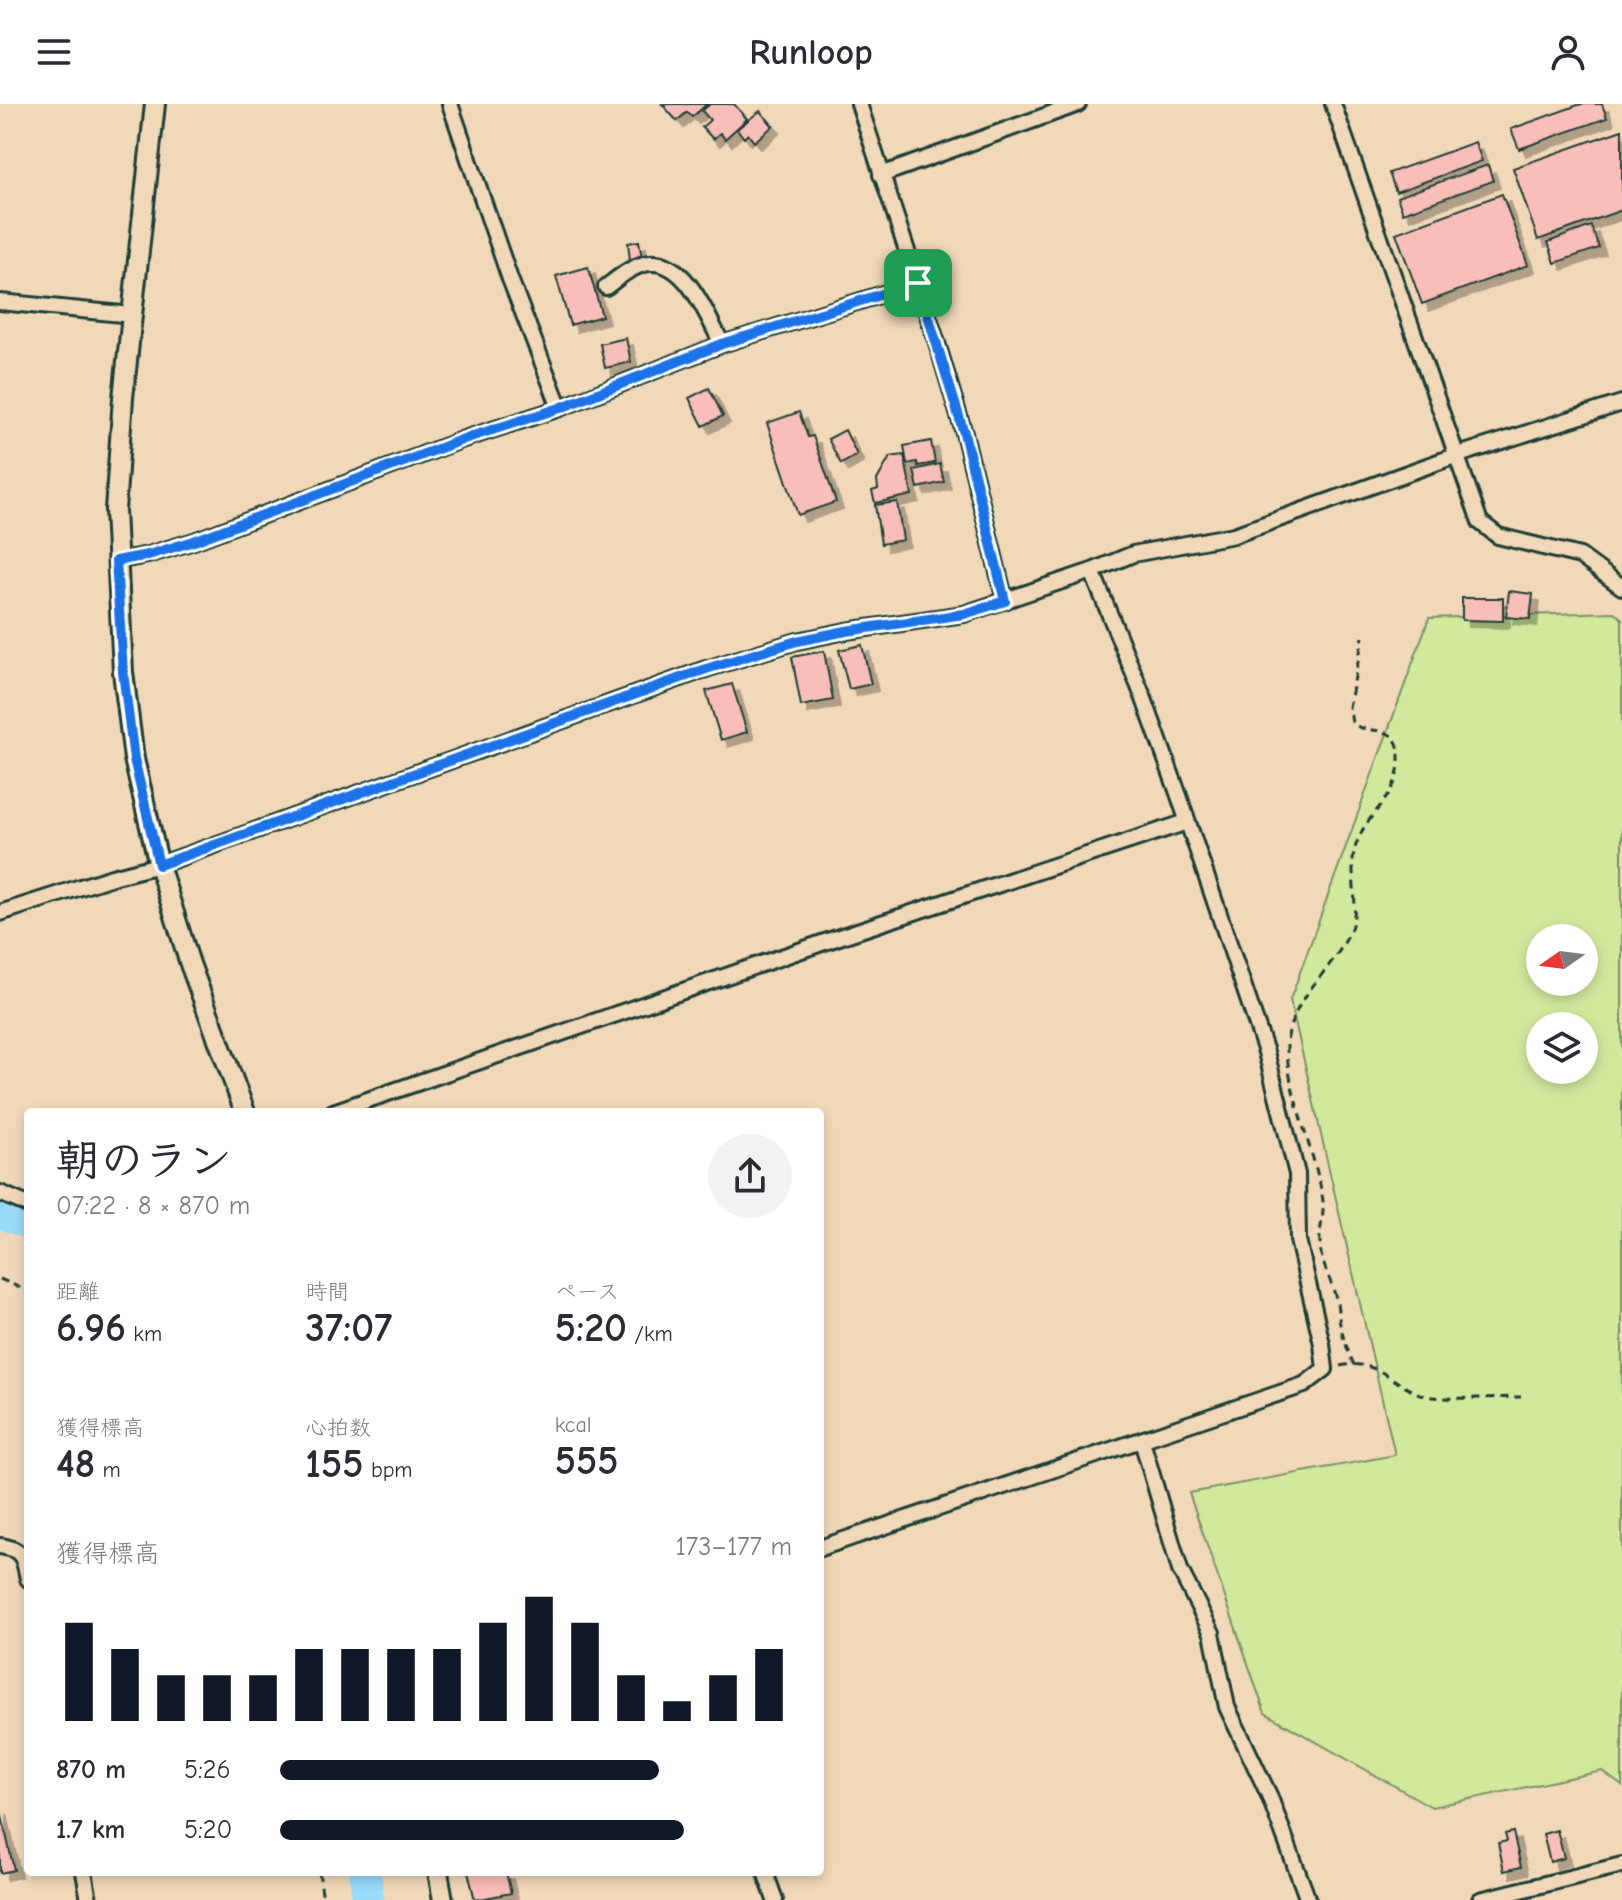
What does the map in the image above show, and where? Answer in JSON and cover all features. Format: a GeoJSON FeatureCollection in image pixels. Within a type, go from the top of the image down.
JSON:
{"type":"FeatureCollection","features":[{"type":"Feature","properties":{"kind":"street"},"geometry":{"type":"LineString","coordinates":[[155,104],[115,510],[123,672],[134,759],[159,865],[190,964],[244,1108]]}},
{"type":"Feature","properties":{"kind":"street"},"geometry":{"type":"LineString","coordinates":[[450,104],[510,279],[560,408]]}},
{"type":"Feature","properties":{"kind":"street"},"geometry":{"type":"LineString","coordinates":[[859,104],[964,433],[1005,601]]}},
{"type":"Feature","properties":{"kind":"street"},"geometry":{"type":"LineString","coordinates":[[881,175],[1078,104]]}},
{"type":"Feature","properties":{"kind":"street"},"geometry":{"type":"LineString","coordinates":[[1333,104],[1480,522],[1492,534],[1572,553],[1622,587]]}},
{"type":"Feature","properties":{"kind":"street"},"geometry":{"type":"LineString","coordinates":[[606,287],[628,271],[650,263],[669,267],[686,280],[722,344]]}},
{"type":"Feature","properties":{"kind":"street"},"geometry":{"type":"LineString","coordinates":[[116,561],[194,541],[464,439],[560,408],[722,344],[918,283]]}},
{"type":"Feature","properties":{"kind":"street"},"geometry":{"type":"LineString","coordinates":[[0,302],[132,315]]}},
{"type":"Feature","properties":{"kind":"street"},"geometry":{"type":"LineString","coordinates":[[0,913],[159,865],[706,669],[797,641],[964,614],[1133,554],[1234,535],[1455,456],[1622,403]]}},
{"type":"Feature","properties":{"kind":"street"},"geometry":{"type":"LineString","coordinates":[[824,1547],[1304,1385],[1325,1369],[1298,1240],[1297,1174],[1266,1052],[1144,699],[1092,571]]}},
{"type":"Feature","properties":{"kind":"street"},"geometry":{"type":"LineString","coordinates":[[345,1108],[845,935],[1187,822]]}},
{"type":"Feature","properties":{"kind":"street"},"geometry":{"type":"LineString","coordinates":[[0,1193],[24,1203]]}},
{"type":"Feature","properties":{"kind":"street"},"geometry":{"type":"LineString","coordinates":[[1142,1441],[1180,1570],[1212,1633],[1227,1707],[1269,1795],[1308,1900]]}},
{"type":"Feature","properties":{"kind":"street"},"geometry":{"type":"LineString","coordinates":[[0,1546],[16,1549],[24,1555]]}},
{"type":"Feature","properties":{"kind":"street"},"geometry":{"type":"LineString","coordinates":[[1480,1900],[1534,1894],[1622,1865]]}},
{"type":"Feature","properties":{"kind":"street"},"geometry":{"type":"LineString","coordinates":[[85,1876],[89,1900]]}},
{"type":"Feature","properties":{"kind":"street"},"geometry":{"type":"LineString","coordinates":[[439,1876],[443,1900]]}},
{"type":"Feature","properties":{"kind":"street"},"geometry":{"type":"LineString","coordinates":[[766,1876],[775,1900]]}},
{"type":"Feature","properties":{"kind":"path"},"geometry":{"type":"LineString","coordinates":[[1354,1365],[1343,1339],[1335,1292],[1321,1257],[1319,1241],[1323,1197],[1290,1075],[1287,1048],[1294,1016],[1349,932],[1356,908],[1354,851],[1361,832],[1388,798],[1399,772],[1395,739],[1390,734],[1365,729],[1352,722],[1349,707],[1363,637]]}},
{"type":"Feature","properties":{"kind":"path"},"geometry":{"type":"LineString","coordinates":[[0,1279],[24,1289]]}},
{"type":"Feature","properties":{"kind":"path"},"geometry":{"type":"LineString","coordinates":[[1325,1369],[1361,1364],[1388,1373],[1412,1391],[1432,1397],[1521,1397]]}},
{"type":"Feature","properties":{"kind":"path"},"geometry":{"type":"LineString","coordinates":[[320,1876],[323,1900]]}},
{"type":"Feature","properties":{"kind":"green space"},"geometry":{"type":"Polygon","coordinates":[[[1614,612],[1622,619],[1622,1786],[1602,1771],[1432,1807],[1265,1713],[1189,1493],[1395,1455],[1290,1000],[1429,618],[1614,612]]]}},
{"type":"Feature","properties":{"kind":"building"},"geometry":{"type":"Polygon","coordinates":[[[662,104],[707,104],[692,117],[687,112],[677,121],[662,104]]]}},
{"type":"Feature","properties":{"kind":"building"},"geometry":{"type":"Polygon","coordinates":[[[710,104],[734,104],[747,119],[725,139],[720,133],[713,139],[702,127],[710,120],[702,111],[710,104]]]}},
{"type":"Feature","properties":{"kind":"building"},"geometry":{"type":"Polygon","coordinates":[[[1581,104],[1602,104],[1607,118],[1519,149],[1511,129],[1581,104]]]}},
{"type":"Feature","properties":{"kind":"building"},"geometry":{"type":"Polygon","coordinates":[[[760,111],[773,126],[754,142],[748,134],[744,138],[737,129],[760,111]]]}},
{"type":"Feature","properties":{"kind":"building"},"geometry":{"type":"Polygon","coordinates":[[[1622,130],[1622,210],[1538,240],[1513,168],[1622,130]]]}},
{"type":"Feature","properties":{"kind":"building"},"geometry":{"type":"Polygon","coordinates":[[[1475,142],[1482,161],[1396,192],[1389,173],[1475,142]]]}},
{"type":"Feature","properties":{"kind":"building"},"geometry":{"type":"Polygon","coordinates":[[[1488,165],[1493,181],[1403,213],[1397,197],[1488,165]]]}},
{"type":"Feature","properties":{"kind":"building"},"geometry":{"type":"Polygon","coordinates":[[[1502,194],[1528,265],[1422,304],[1396,233],[1502,194]]]}},
{"type":"Feature","properties":{"kind":"building"},"geometry":{"type":"Polygon","coordinates":[[[1591,226],[1599,248],[1555,263],[1548,242],[1591,226]]]}},
{"type":"Feature","properties":{"kind":"building"},"geometry":{"type":"Polygon","coordinates":[[[639,241],[642,258],[630,260],[628,243],[639,241]]]}},
{"type":"Feature","properties":{"kind":"building"},"geometry":{"type":"Polygon","coordinates":[[[588,267],[602,316],[570,325],[556,276],[588,267]]]}},
{"type":"Feature","properties":{"kind":"building"},"geometry":{"type":"Polygon","coordinates":[[[626,338],[631,362],[605,368],[600,344],[626,338]]]}},
{"type":"Feature","properties":{"kind":"building"},"geometry":{"type":"Polygon","coordinates":[[[709,388],[723,416],[703,426],[689,398],[709,388]]]}},
{"type":"Feature","properties":{"kind":"building"},"geometry":{"type":"Polygon","coordinates":[[[799,412],[808,437],[813,436],[836,502],[798,515],[767,423],[799,412]]]}},
{"type":"Feature","properties":{"kind":"building"},"geometry":{"type":"Polygon","coordinates":[[[845,430],[857,455],[841,464],[828,439],[845,430]]]}},
{"type":"Feature","properties":{"kind":"building"},"geometry":{"type":"Polygon","coordinates":[[[931,441],[935,463],[907,464],[904,446],[931,441]]]}},
{"type":"Feature","properties":{"kind":"building"},"geometry":{"type":"Polygon","coordinates":[[[904,455],[912,495],[875,503],[872,491],[878,489],[877,480],[890,457],[904,455]]]}},
{"type":"Feature","properties":{"kind":"building"},"geometry":{"type":"Polygon","coordinates":[[[940,464],[944,482],[918,488],[914,470],[940,464]]]}},
{"type":"Feature","properties":{"kind":"building"},"geometry":{"type":"Polygon","coordinates":[[[897,502],[903,540],[881,544],[875,505],[897,502]]]}},
{"type":"Feature","properties":{"kind":"building"},"geometry":{"type":"Polygon","coordinates":[[[1509,591],[1533,594],[1530,619],[1506,617],[1509,591]]]}},
{"type":"Feature","properties":{"kind":"building"},"geometry":{"type":"Polygon","coordinates":[[[1462,598],[1503,598],[1503,621],[1462,620],[1462,598]]]}},
{"type":"Feature","properties":{"kind":"building"},"geometry":{"type":"Polygon","coordinates":[[[862,645],[871,684],[849,689],[839,650],[862,645]]]}},
{"type":"Feature","properties":{"kind":"building"},"geometry":{"type":"Polygon","coordinates":[[[824,651],[833,700],[801,706],[792,657],[824,651]]]}},
{"type":"Feature","properties":{"kind":"building"},"geometry":{"type":"Polygon","coordinates":[[[732,684],[747,732],[721,740],[706,691],[732,684]]]}},
{"type":"Feature","properties":{"kind":"building"},"geometry":{"type":"Polygon","coordinates":[[[0,1807],[14,1870],[0,1873],[0,1807]]]}},
{"type":"Feature","properties":{"kind":"building"},"geometry":{"type":"Polygon","coordinates":[[[1557,1830],[1564,1858],[1550,1862],[1543,1834],[1557,1830]]]}},
{"type":"Feature","properties":{"kind":"building"},"geometry":{"type":"Polygon","coordinates":[[[1513,1832],[1521,1867],[1504,1871],[1498,1843],[1507,1841],[1505,1834],[1513,1832]]]}},
{"type":"Feature","properties":{"kind":"building"},"geometry":{"type":"Polygon","coordinates":[[[469,1876],[507,1876],[511,1893],[475,1900],[469,1876]]]}},
{"type":"Feature","properties":{"kind":"waterway"},"geometry":{"type":"LineString","coordinates":[[0,1212],[24,1221]]}},
{"type":"Feature","properties":{"kind":"waterway"},"geometry":{"type":"LineString","coordinates":[[365,1876],[368,1900]]}},
{"type":"Feature","properties":{"kind":"route"},"geometry":{"type":"LineString","coordinates":[[918,283],[964,433],[1005,601],[964,614],[797,641],[706,669],[159,865],[134,759],[123,672],[116,561],[194,541],[464,439],[560,408],[722,344],[918,283]]}}]}
